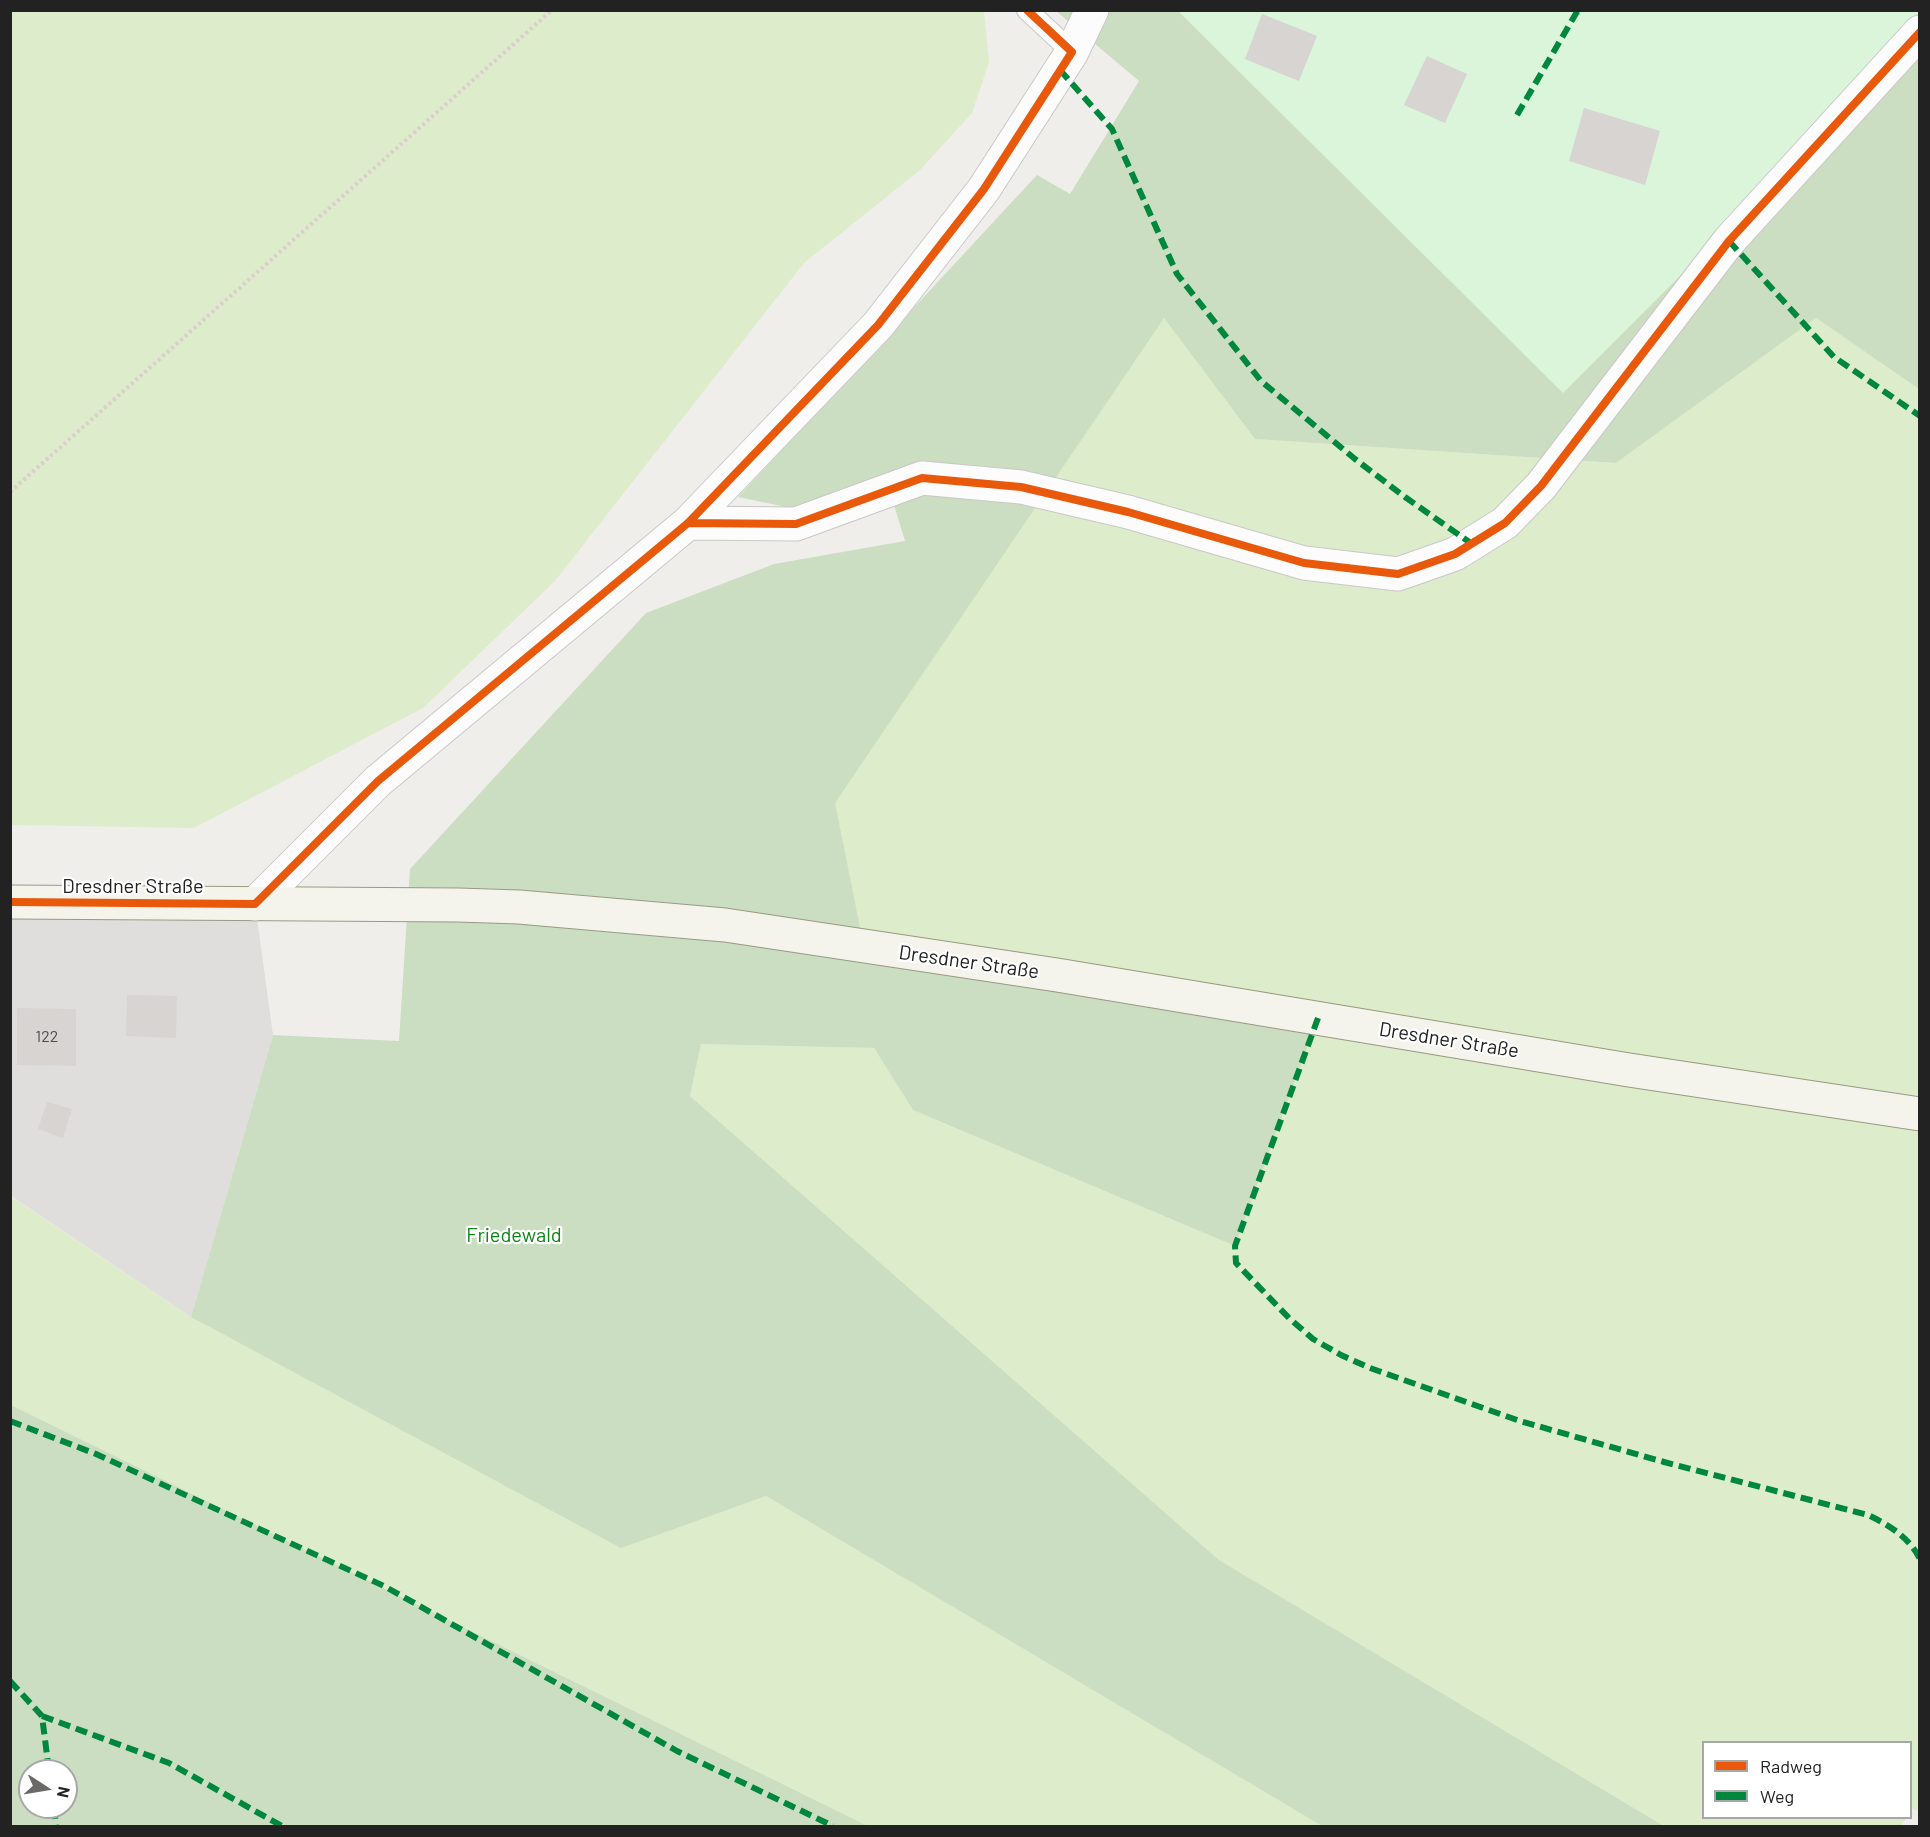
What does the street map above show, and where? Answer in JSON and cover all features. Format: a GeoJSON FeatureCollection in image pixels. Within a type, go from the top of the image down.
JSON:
{"type":"FeatureCollection","features":[{"type":"Feature","properties":{"kind":"main road","name":"Dresdner Straße"},"geometry":{"type":"LineString","coordinates":[[10,902],[519,907],[725,926],[1057,975],[1629,1070],[1920,1114]]}},
{"type":"Feature","properties":{"kind":"street"},"geometry":{"type":"LineString","coordinates":[[255,904],[378,781],[688,523],[878,325],[984,189],[1072,52],[1092,10]]}},
{"type":"Feature","properties":{"kind":"street"},"geometry":{"type":"LineString","coordinates":[[688,523],[796,524],[921,478],[1021,487],[1128,512],[1304,563],[1398,574],[1455,554],[1505,524],[1541,486],[1729,241],[1920,32]]}},
{"type":"Feature","properties":{"kind":"lane"},"geometry":{"type":"LineString","coordinates":[[1027,10],[1072,52]]}},
{"type":"Feature","properties":{"kind":"path"},"geometry":{"type":"LineString","coordinates":[[10,492],[552,10]]}},
{"type":"Feature","properties":{"kind":"shaded area"},"geometry":{"type":"Polygon","coordinates":[[[10,902],[255,904],[273,1035],[191,1317],[11,1196],[10,902]]]}},
{"type":"Feature","properties":{"kind":"green space"},"geometry":{"type":"Polygon","coordinates":[[[11,10],[984,11],[989,62],[972,113],[920,170],[804,263],[555,581],[423,708],[194,828],[11,825],[11,10]]]}},
{"type":"Feature","properties":{"kind":"green space","name":"Friedewald"},"geometry":{"type":"Polygon","coordinates":[[[1056,11],[1919,11],[1919,389],[1816,318],[1616,463],[1255,439],[1164,318],[835,803],[864,947],[1318,1018],[1235,1246],[913,1110],[874,1048],[701,1044],[690,1096],[1219,1560],[1664,1826],[1322,1826],[766,1496],[621,1548],[191,1317],[273,1035],[399,1041],[410,869],[646,613],[774,564],[905,541],[886,479],[796,509],[738,497],[1037,175],[1070,194],[1139,81],[1056,11]]]}},
{"type":"Feature","properties":{"kind":"green space"},"geometry":{"type":"Polygon","coordinates":[[[1178,11],[1920,11],[1722,234],[1563,393],[1178,11]]]}},
{"type":"Feature","properties":{"kind":"green space"},"geometry":{"type":"Polygon","coordinates":[[[1164,317],[1255,439],[1616,463],[1816,318],[1919,389],[1919,1811],[1912,1809],[1912,1741],[1702,1741],[1702,1819],[1905,1819],[1901,1826],[1664,1826],[1219,1560],[690,1096],[701,1044],[874,1048],[913,1110],[1235,1246],[1318,1018],[864,947],[834,803],[1164,317]]]}},
{"type":"Feature","properties":{"kind":"green space"},"geometry":{"type":"Polygon","coordinates":[[[10,1196],[191,1317],[621,1547],[766,1496],[1322,1826],[868,1826],[11,1405],[10,1196]]]}},
{"type":"Feature","properties":{"kind":"green space"},"geometry":{"type":"Polygon","coordinates":[[[11,1405],[868,1826],[11,1826],[11,1405]]]}},
{"type":"Feature","properties":{"kind":"building"},"geometry":{"type":"Polygon","coordinates":[[[1262,14],[1317,36],[1299,81],[1245,59],[1262,14]]]}},
{"type":"Feature","properties":{"kind":"building"},"geometry":{"type":"Polygon","coordinates":[[[1427,56],[1467,74],[1445,123],[1404,105],[1427,56]]]}},
{"type":"Feature","properties":{"kind":"building"},"geometry":{"type":"Polygon","coordinates":[[[1584,108],[1660,131],[1645,185],[1569,161],[1584,108]]]}},
{"type":"Feature","properties":{"kind":"building"},"geometry":{"type":"Polygon","coordinates":[[[127,995],[177,996],[176,1038],[126,1036],[127,995]]]}},
{"type":"Feature","properties":{"kind":"building"},"geometry":{"type":"Polygon","coordinates":[[[17,1008],[76,1009],[76,1066],[17,1065],[17,1008]]]}},
{"type":"Feature","properties":{"kind":"building"},"geometry":{"type":"Polygon","coordinates":[[[47,1102],[72,1109],[63,1138],[38,1129],[47,1102]]]}},
{"type":"Feature","properties":{"kind":"marked path"},"geometry":{"type":"LineString","coordinates":[[1517,115],[1578,10]]}},
{"type":"Feature","properties":{"kind":"marked path"},"geometry":{"type":"LineString","coordinates":[[1060,70],[1112,129],[1177,274],[1261,381],[1355,459],[1472,544]]}},
{"type":"Feature","properties":{"kind":"marked path"},"geometry":{"type":"LineString","coordinates":[[1729,241],[1834,357],[1920,416]]}},
{"type":"Feature","properties":{"kind":"marked path"},"geometry":{"type":"LineString","coordinates":[[1318,1018],[1235,1246],[1236,1263],[1289,1318],[1313,1339],[1370,1368],[1520,1421],[1664,1462],[1868,1515],[1898,1532],[1920,1559]]}},
{"type":"Feature","properties":{"kind":"marked path"},"geometry":{"type":"LineString","coordinates":[[10,1421],[96,1454],[384,1586],[677,1751],[833,1826]]}},
{"type":"Feature","properties":{"kind":"marked path"},"geometry":{"type":"LineString","coordinates":[[10,1681],[42,1716],[47,1759]]}},
{"type":"Feature","properties":{"kind":"marked path"},"geometry":{"type":"LineString","coordinates":[[42,1716],[169,1763],[282,1826]]}},
{"type":"Feature","properties":{"kind":"marked path"},"geometry":{"type":"LineString","coordinates":[[55,1819],[56,1826]]}},
{"type":"Feature","properties":{"kind":"cycle path"},"geometry":{"type":"LineString","coordinates":[[10,902],[255,904],[378,781],[688,523],[878,325],[984,189],[1072,52],[1027,10]]}},
{"type":"Feature","properties":{"kind":"cycle path"},"geometry":{"type":"LineString","coordinates":[[688,523],[796,524],[922,478],[1021,487],[1128,512],[1304,563],[1398,574],[1455,554],[1505,523],[1541,486],[1729,241],[1920,32]]}}]}
